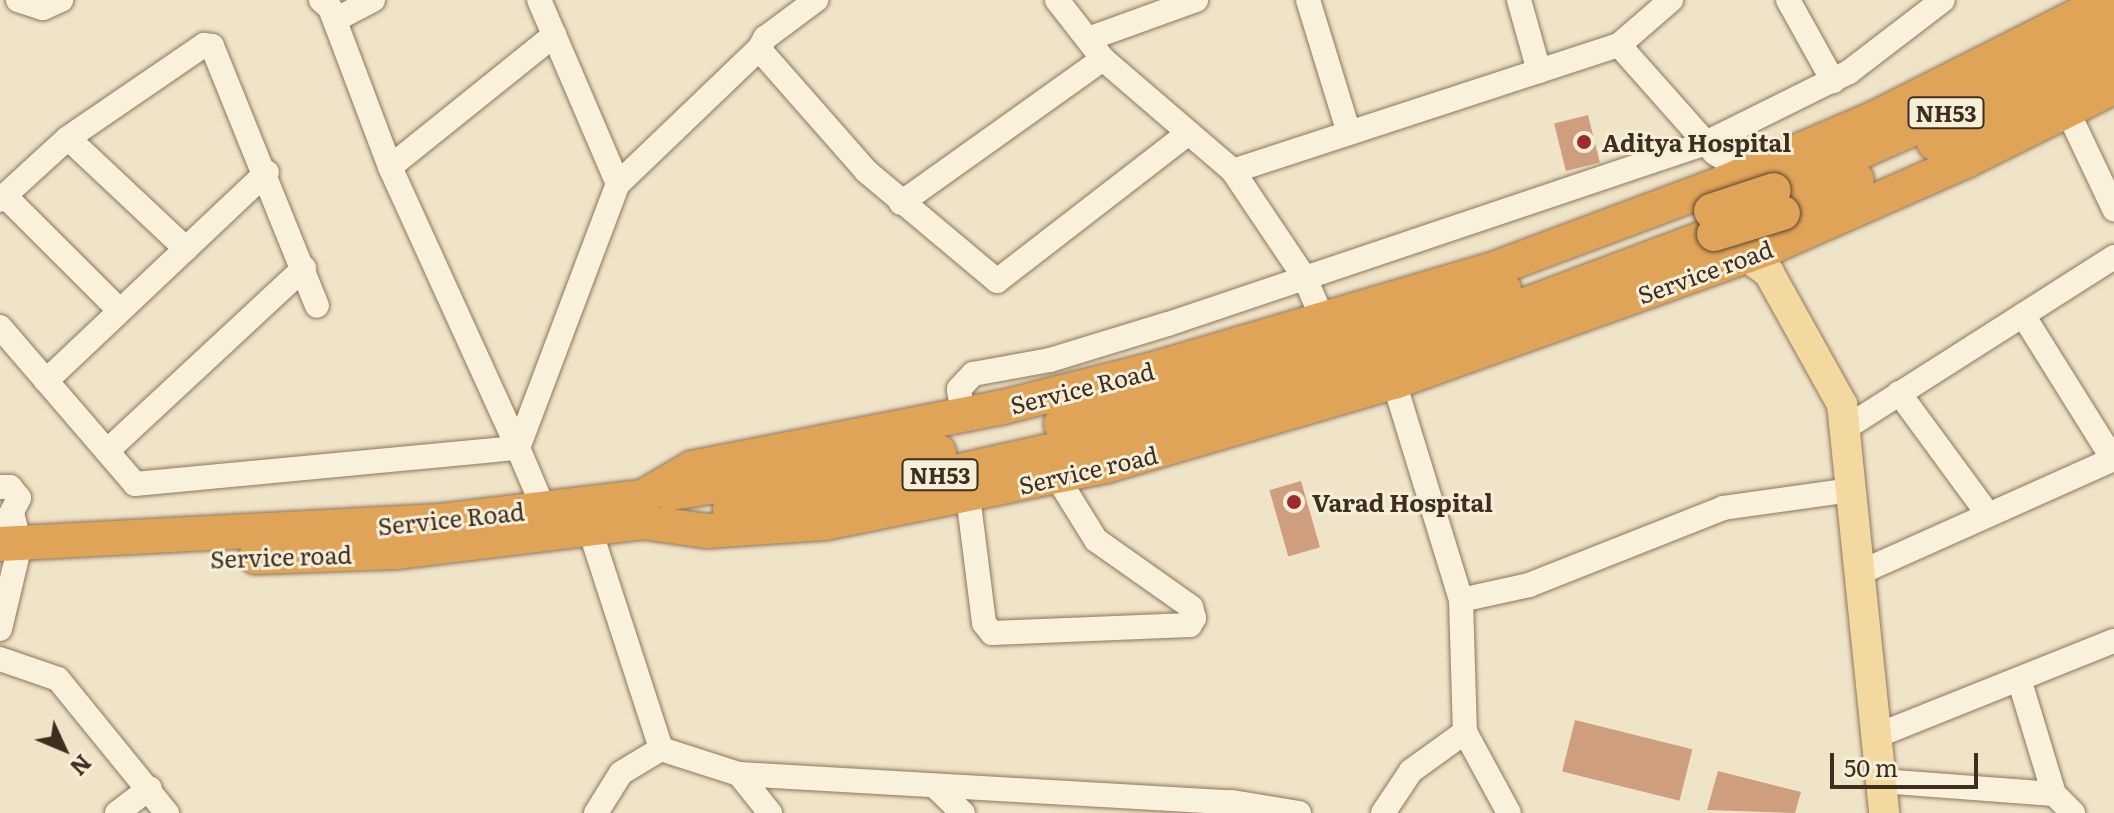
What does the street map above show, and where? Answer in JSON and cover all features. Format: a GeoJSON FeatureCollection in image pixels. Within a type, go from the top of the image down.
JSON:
{"type":"FeatureCollection","features":[{"type":"Feature","properties":{"kind":"highway","name":"Service Road"},"geometry":{"type":"LineString","coordinates":[[8,545],[426,523],[543,507],[643,509],[692,468],[963,415],[1150,370],[1739,196],[1875,118],[2109,0]]}},
{"type":"Feature","properties":{"kind":"highway","name":"NH53"},"geometry":{"type":"LineString","coordinates":[[1739,196],[1917,127],[2114,28]]}},
{"type":"Feature","properties":{"kind":"highway","name":"NH53"},"geometry":{"type":"LineString","coordinates":[[643,509],[912,458],[1052,427],[1363,337],[2114,56]]}},
{"type":"Feature","properties":{"kind":"highway","name":"Service road"},"geometry":{"type":"LineString","coordinates":[[8,545],[396,552],[590,530],[643,509],[707,531],[825,523],[1057,477],[1233,433],[1763,258],[2114,87]]}},
{"type":"Feature","properties":{"kind":"main road"},"geometry":{"type":"LineString","coordinates":[[1739,196],[1763,258],[1842,404],[1884,813]]}},
{"type":"Feature","properties":{"kind":"street"},"geometry":{"type":"LineString","coordinates":[[18,0],[43,8],[61,0]]}},
{"type":"Feature","properties":{"kind":"street"},"geometry":{"type":"LineString","coordinates":[[373,0],[328,10],[390,167],[543,507]]}},
{"type":"Feature","properties":{"kind":"street"},"geometry":{"type":"LineString","coordinates":[[539,0],[618,184]]}},
{"type":"Feature","properties":{"kind":"street"},"geometry":{"type":"LineString","coordinates":[[518,448],[618,184],[759,49],[765,38],[816,0]]}},
{"type":"Feature","properties":{"kind":"street"},"geometry":{"type":"LineString","coordinates":[[1057,0],[1103,59],[1233,171],[1305,278],[1323,320]]}},
{"type":"Feature","properties":{"kind":"street"},"geometry":{"type":"LineString","coordinates":[[1088,39],[1196,0]]}},
{"type":"Feature","properties":{"kind":"street"},"geometry":{"type":"LineString","coordinates":[[1308,0],[1349,133]]}},
{"type":"Feature","properties":{"kind":"street"},"geometry":{"type":"LineString","coordinates":[[1519,0],[1539,71]]}},
{"type":"Feature","properties":{"kind":"street"},"geometry":{"type":"LineString","coordinates":[[1233,171],[1619,45],[1671,0]]}},
{"type":"Feature","properties":{"kind":"street"},"geometry":{"type":"LineString","coordinates":[[1788,0],[1833,81]]}},
{"type":"Feature","properties":{"kind":"street"},"geometry":{"type":"LineString","coordinates":[[1892,38],[1918,0]]}},
{"type":"Feature","properties":{"kind":"street"},"geometry":{"type":"LineString","coordinates":[[963,415],[959,389],[973,374],[1050,360],[1706,143],[1833,81],[1943,0]]}},
{"type":"Feature","properties":{"kind":"street"},"geometry":{"type":"LineString","coordinates":[[390,167],[554,35]]}},
{"type":"Feature","properties":{"kind":"street"},"geometry":{"type":"LineString","coordinates":[[119,310],[2,198],[68,138],[204,45],[212,46],[267,172],[317,306]]}},
{"type":"Feature","properties":{"kind":"street"},"geometry":{"type":"LineString","coordinates":[[1619,45],[1706,143],[1739,196]]}},
{"type":"Feature","properties":{"kind":"street"},"geometry":{"type":"LineString","coordinates":[[759,49],[866,171],[997,281],[1187,134]]}},
{"type":"Feature","properties":{"kind":"street"},"geometry":{"type":"LineString","coordinates":[[901,203],[1103,59]]}},
{"type":"Feature","properties":{"kind":"street"},"geometry":{"type":"LineString","coordinates":[[2067,110],[2114,209]]}},
{"type":"Feature","properties":{"kind":"street"},"geometry":{"type":"LineString","coordinates":[[68,138],[186,249]]}},
{"type":"Feature","properties":{"kind":"street"},"geometry":{"type":"LineString","coordinates":[[46,381],[267,172]]}},
{"type":"Feature","properties":{"kind":"street"},"geometry":{"type":"LineString","coordinates":[[1844,429],[2114,257]]}},
{"type":"Feature","properties":{"kind":"street"},"geometry":{"type":"LineString","coordinates":[[107,451],[304,268]]}},
{"type":"Feature","properties":{"kind":"street"},"geometry":{"type":"LineString","coordinates":[[1859,573],[1987,513],[2114,459],[2023,315]]}},
{"type":"Feature","properties":{"kind":"street"},"geometry":{"type":"LineString","coordinates":[[0,327],[135,484],[518,448]]}},
{"type":"Feature","properties":{"kind":"street"},"geometry":{"type":"LineString","coordinates":[[1394,382],[1461,600],[1465,732],[1509,813]]}},
{"type":"Feature","properties":{"kind":"street"},"geometry":{"type":"LineString","coordinates":[[1899,393],[1987,513]]}},
{"type":"Feature","properties":{"kind":"street"},"geometry":{"type":"LineString","coordinates":[[968,496],[984,623],[992,633],[1190,625],[1194,618],[1191,607],[1096,540],[1057,477]]}},
{"type":"Feature","properties":{"kind":"street"},"geometry":{"type":"LineString","coordinates":[[0,487],[16,491],[0,629]]}},
{"type":"Feature","properties":{"kind":"street"},"geometry":{"type":"LineString","coordinates":[[1461,600],[1529,585],[1723,508],[1851,490]]}},
{"type":"Feature","properties":{"kind":"street"},"geometry":{"type":"LineString","coordinates":[[590,530],[661,749]]}},
{"type":"Feature","properties":{"kind":"street"},"geometry":{"type":"LineString","coordinates":[[1876,736],[2020,682],[2114,641]]}},
{"type":"Feature","properties":{"kind":"street"},"geometry":{"type":"LineString","coordinates":[[0,659],[58,679],[150,788],[167,813]]}},
{"type":"Feature","properties":{"kind":"street"},"geometry":{"type":"LineString","coordinates":[[2020,682],[2054,794],[2073,813]]}},
{"type":"Feature","properties":{"kind":"street"},"geometry":{"type":"LineString","coordinates":[[1383,813],[1411,771],[1465,732]]}},
{"type":"Feature","properties":{"kind":"street"},"geometry":{"type":"LineString","coordinates":[[596,813],[621,773],[661,749],[739,774],[1299,813]]}},
{"type":"Feature","properties":{"kind":"street"},"geometry":{"type":"LineString","coordinates":[[739,774],[770,813]]}},
{"type":"Feature","properties":{"kind":"street"},"geometry":{"type":"LineString","coordinates":[[1881,781],[2054,794]]}},
{"type":"Feature","properties":{"kind":"street"},"geometry":{"type":"LineString","coordinates":[[117,813],[150,788]]}},
{"type":"Feature","properties":{"kind":"street"},"geometry":{"type":"LineString","coordinates":[[937,788],[963,813]]}},
{"type":"Feature","properties":{"kind":"building"},"geometry":{"type":"Polygon","coordinates":[[[1588,115],[1600,163],[1566,171],[1554,123],[1588,115]]]}},
{"type":"Feature","properties":{"kind":"building"},"geometry":{"type":"Polygon","coordinates":[[[1301,481],[1320,547],[1288,556],[1269,490],[1301,481]]]}},
{"type":"Feature","properties":{"kind":"building"},"geometry":{"type":"Polygon","coordinates":[[[1575,720],[1692,749],[1680,801],[1562,771],[1575,720]]]}},
{"type":"Feature","properties":{"kind":"building"},"geometry":{"type":"Polygon","coordinates":[[[1718,771],[1801,792],[1795,813],[1707,810],[1718,771]]]}},
{"type":"Feature","properties":{"kind":"place","name":"Aditya Hospital"},"geometry":{"type":"Point","coordinates":[1584,142]}},
{"type":"Feature","properties":{"kind":"place","name":"Varad Hospital"},"geometry":{"type":"Point","coordinates":[1294,502]}}]}
